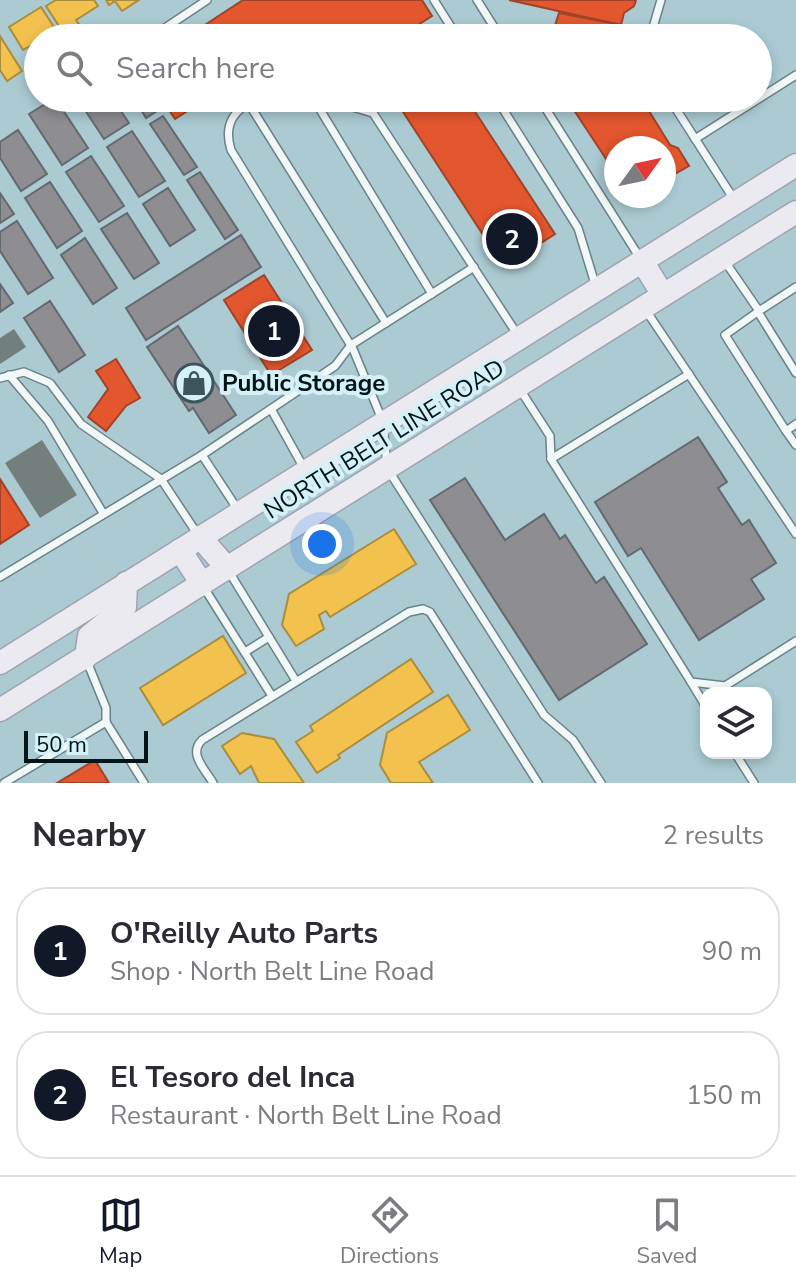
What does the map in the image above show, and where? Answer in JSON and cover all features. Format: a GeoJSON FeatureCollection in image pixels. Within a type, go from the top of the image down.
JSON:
{"type":"FeatureCollection","features":[{"type":"Feature","properties":{"kind":"main road","name":"NORTH BELT LINE ROAD"},"geometry":{"type":"LineString","coordinates":[[0,663],[796,165]]}},
{"type":"Feature","properties":{"kind":"main road","name":"NORTH BELT LINE ROAD"},"geometry":{"type":"LineString","coordinates":[[0,710],[796,212]]}},
{"type":"Feature","properties":{"kind":"main road"},"geometry":{"type":"LineString","coordinates":[[642,261],[654,301]]}},
{"type":"Feature","properties":{"kind":"main road"},"geometry":{"type":"LineString","coordinates":[[200,537],[227,568]]}},
{"type":"Feature","properties":{"kind":"main road"},"geometry":{"type":"LineString","coordinates":[[180,550],[202,584]]}},
{"type":"Feature","properties":{"kind":"main road"},"geometry":{"type":"LineString","coordinates":[[86,657],[89,636],[125,607],[126,583]]}},
{"type":"Feature","properties":{"kind":"lane"},"geometry":{"type":"LineString","coordinates":[[171,24],[207,0]]}},
{"type":"Feature","properties":{"kind":"lane"},"geometry":{"type":"LineString","coordinates":[[434,0],[449,24]]}},
{"type":"Feature","properties":{"kind":"lane"},"geometry":{"type":"LineString","coordinates":[[477,0],[492,24]]}},
{"type":"Feature","properties":{"kind":"lane"},"geometry":{"type":"LineString","coordinates":[[654,24],[661,0]]}},
{"type":"Feature","properties":{"kind":"lane"},"geometry":{"type":"LineString","coordinates":[[772,90],[796,75]]}},
{"type":"Feature","properties":{"kind":"lane"},"geometry":{"type":"LineString","coordinates":[[238,112],[232,116],[226,133],[231,150],[351,345],[383,422],[387,468],[544,715],[573,740],[601,783]]}},
{"type":"Feature","properties":{"kind":"lane"},"geometry":{"type":"LineString","coordinates":[[254,112],[386,323]]}},
{"type":"Feature","properties":{"kind":"lane"},"geometry":{"type":"LineString","coordinates":[[322,112],[432,294]]}},
{"type":"Feature","properties":{"kind":"lane"},"geometry":{"type":"LineString","coordinates":[[370,112],[519,338]]}},
{"type":"Feature","properties":{"kind":"lane"},"geometry":{"type":"LineString","coordinates":[[505,112],[578,228],[596,289]]}},
{"type":"Feature","properties":{"kind":"lane"},"geometry":{"type":"LineString","coordinates":[[548,112],[642,261]]}},
{"type":"Feature","properties":{"kind":"lane"},"geometry":{"type":"LineString","coordinates":[[678,112],[736,203]]}},
{"type":"Feature","properties":{"kind":"lane"},"geometry":{"type":"LineString","coordinates":[[695,139],[738,112]]}},
{"type":"Feature","properties":{"kind":"lane"},"geometry":{"type":"LineString","coordinates":[[723,258],[796,373]]}},
{"type":"Feature","properties":{"kind":"lane"},"geometry":{"type":"LineString","coordinates":[[0,577],[202,455],[335,366],[351,345],[474,267]]}},
{"type":"Feature","properties":{"kind":"lane"},"geometry":{"type":"LineString","coordinates":[[796,287],[725,335],[796,445]]}},
{"type":"Feature","properties":{"kind":"lane"},"geometry":{"type":"LineString","coordinates":[[654,301],[689,374],[796,534]]}},
{"type":"Feature","properties":{"kind":"lane"},"geometry":{"type":"LineString","coordinates":[[4,377],[24,372],[50,383],[81,424],[161,479],[200,537]]}},
{"type":"Feature","properties":{"kind":"lane"},"geometry":{"type":"LineString","coordinates":[[551,459],[689,374]]}},
{"type":"Feature","properties":{"kind":"lane"},"geometry":{"type":"LineString","coordinates":[[4,377],[48,421],[103,513]]}},
{"type":"Feature","properties":{"kind":"lane"},"geometry":{"type":"LineString","coordinates":[[517,386],[550,436],[551,459],[700,697]]}},
{"type":"Feature","properties":{"kind":"lane"},"geometry":{"type":"LineString","coordinates":[[271,409],[305,471]]}},
{"type":"Feature","properties":{"kind":"lane"},"geometry":{"type":"LineString","coordinates":[[786,431],[796,424]]}},
{"type":"Feature","properties":{"kind":"lane"},"geometry":{"type":"LineString","coordinates":[[202,455],[239,512]]}},
{"type":"Feature","properties":{"kind":"lane"},"geometry":{"type":"LineString","coordinates":[[227,568],[296,681]]}},
{"type":"Feature","properties":{"kind":"lane"},"geometry":{"type":"LineString","coordinates":[[202,584],[272,696]]}},
{"type":"Feature","properties":{"kind":"lane"},"geometry":{"type":"LineString","coordinates":[[213,783],[195,755],[196,746],[409,612],[423,609],[430,612],[538,783]]}},
{"type":"Feature","properties":{"kind":"lane"},"geometry":{"type":"LineString","coordinates":[[245,652],[269,637]]}},
{"type":"Feature","properties":{"kind":"lane"},"geometry":{"type":"LineString","coordinates":[[691,682],[725,686],[796,641]]}},
{"type":"Feature","properties":{"kind":"lane"},"geometry":{"type":"LineString","coordinates":[[86,657],[106,708],[106,722],[144,783]]}},
{"type":"Feature","properties":{"kind":"lane"},"geometry":{"type":"LineString","coordinates":[[4,783],[106,722]]}},
{"type":"Feature","properties":{"kind":"lane"},"geometry":{"type":"LineString","coordinates":[[739,759],[754,783]]}},
{"type":"Feature","properties":{"kind":"building: Homes"},"geometry":{"type":"Polygon","coordinates":[[[56,0],[94,0],[98,6],[76,20],[79,24],[58,24],[46,6],[56,0]]]}},
{"type":"Feature","properties":{"kind":"building: Homes"},"geometry":{"type":"Polygon","coordinates":[[[106,0],[139,0],[122,11],[115,1],[109,5],[106,0]]]}},
{"type":"Feature","properties":{"kind":"building: Homes"},"geometry":{"type":"Polygon","coordinates":[[[41,7],[52,24],[24,24],[23,50],[9,27],[41,7]]]}},
{"type":"Feature","properties":{"kind":"building: Homes"},"geometry":{"type":"Polygon","coordinates":[[[0,36],[22,71],[7,81],[0,70],[0,36]]]}},
{"type":"Feature","properties":{"kind":"building: Homes"},"geometry":{"type":"Polygon","coordinates":[[[394,529],[416,564],[330,617],[326,611],[319,615],[324,629],[296,646],[282,625],[289,594],[394,529]]]}},
{"type":"Feature","properties":{"kind":"building: Homes"},"geometry":{"type":"Polygon","coordinates":[[[223,636],[246,673],[163,725],[140,688],[223,636]]]}},
{"type":"Feature","properties":{"kind":"building: Homes"},"geometry":{"type":"Polygon","coordinates":[[[411,659],[433,692],[338,755],[340,758],[317,773],[296,742],[313,731],[310,726],[411,659]]]}},
{"type":"Feature","properties":{"kind":"building: Homes"},"geometry":{"type":"Polygon","coordinates":[[[448,695],[470,730],[419,762],[433,783],[391,783],[380,765],[387,733],[448,695]]]}},
{"type":"Feature","properties":{"kind":"building: Homes"},"geometry":{"type":"Polygon","coordinates":[[[242,733],[274,739],[304,783],[259,783],[251,766],[240,774],[222,746],[242,733]]]}},
{"type":"Feature","properties":{"kind":"building: Shops"},"geometry":{"type":"Polygon","coordinates":[[[243,0],[422,0],[432,16],[420,24],[206,24],[243,0]]]}},
{"type":"Feature","properties":{"kind":"building: Shops"},"geometry":{"type":"Polygon","coordinates":[[[509,0],[636,0],[634,6],[624,13],[621,24],[509,0]]]}},
{"type":"Feature","properties":{"kind":"building: Shops"},"geometry":{"type":"Polygon","coordinates":[[[559,13],[616,24],[555,24],[559,13]]]}},
{"type":"Feature","properties":{"kind":"building: Shops"},"geometry":{"type":"Polygon","coordinates":[[[170,112],[186,112],[175,119],[170,112]]]}},
{"type":"Feature","properties":{"kind":"building: Shops"},"geometry":{"type":"Polygon","coordinates":[[[403,112],[475,112],[555,234],[504,267],[403,112]]]}},
{"type":"Feature","properties":{"kind":"building: Shops"},"geometry":{"type":"Polygon","coordinates":[[[575,112],[650,112],[664,136],[604,136],[604,156],[575,112]]]}},
{"type":"Feature","properties":{"kind":"building: Shops"},"geometry":{"type":"Polygon","coordinates":[[[676,147],[678,148],[689,166],[676,173],[676,147]]]}},
{"type":"Feature","properties":{"kind":"building: Shops"},"geometry":{"type":"Polygon","coordinates":[[[264,275],[312,350],[271,375],[224,300],[264,275]]]}},
{"type":"Feature","properties":{"kind":"building: Shops"},"geometry":{"type":"Polygon","coordinates":[[[116,359],[140,398],[126,406],[106,431],[88,417],[108,389],[96,371],[116,359]]]}},
{"type":"Feature","properties":{"kind":"building: Shops"},"geometry":{"type":"Polygon","coordinates":[[[0,479],[29,525],[0,544],[0,479]]]}},
{"type":"Feature","properties":{"kind":"building: Shops"},"geometry":{"type":"Polygon","coordinates":[[[95,760],[109,783],[57,783],[95,760]]]}},
{"type":"Feature","properties":{"kind":"building: Industry"},"geometry":{"type":"Polygon","coordinates":[[[64,112],[88,148],[62,165],[29,114],[64,112]]]}},
{"type":"Feature","properties":{"kind":"building: Industry"},"geometry":{"type":"Polygon","coordinates":[[[86,112],[122,112],[129,123],[104,139],[86,112]]]}},
{"type":"Feature","properties":{"kind":"building: Industry"},"geometry":{"type":"Polygon","coordinates":[[[163,116],[197,167],[184,175],[150,124],[163,116]]]}},
{"type":"Feature","properties":{"kind":"building: Industry"},"geometry":{"type":"Polygon","coordinates":[[[18,130],[47,174],[21,191],[0,158],[0,142],[18,130]]]}},
{"type":"Feature","properties":{"kind":"building: Industry"},"geometry":{"type":"Polygon","coordinates":[[[132,131],[165,181],[139,197],[107,147],[132,131]]]}},
{"type":"Feature","properties":{"kind":"building: Industry"},"geometry":{"type":"Polygon","coordinates":[[[91,156],[124,206],[99,222],[66,172],[91,156]]]}},
{"type":"Feature","properties":{"kind":"building: Industry"},"geometry":{"type":"Polygon","coordinates":[[[200,172],[238,230],[225,239],[187,180],[200,172]]]}},
{"type":"Feature","properties":{"kind":"building: Industry"},"geometry":{"type":"Polygon","coordinates":[[[50,182],[82,231],[57,248],[25,198],[50,182]]]}},
{"type":"Feature","properties":{"kind":"building: Industry"},"geometry":{"type":"Polygon","coordinates":[[[168,188],[195,230],[170,246],[143,204],[168,188]]]}},
{"type":"Feature","properties":{"kind":"building: Industry"},"geometry":{"type":"Polygon","coordinates":[[[0,193],[14,214],[0,223],[0,193]]]}},
{"type":"Feature","properties":{"kind":"building: Industry"},"geometry":{"type":"Polygon","coordinates":[[[127,213],[159,263],[134,279],[101,229],[127,213]]]}},
{"type":"Feature","properties":{"kind":"building: Industry"},"geometry":{"type":"Polygon","coordinates":[[[17,221],[53,278],[28,294],[0,251],[0,232],[17,221]]]}},
{"type":"Feature","properties":{"kind":"building: Industry"},"geometry":{"type":"Polygon","coordinates":[[[241,235],[261,267],[146,340],[126,308],[241,235]]]}},
{"type":"Feature","properties":{"kind":"building: Industry"},"geometry":{"type":"Polygon","coordinates":[[[85,238],[117,288],[93,304],[61,255],[85,238]]]}},
{"type":"Feature","properties":{"kind":"building: Industry"},"geometry":{"type":"Polygon","coordinates":[[[0,284],[13,303],[0,312],[0,284]]]}},
{"type":"Feature","properties":{"kind":"building: Industry"},"geometry":{"type":"Polygon","coordinates":[[[50,301],[85,355],[59,372],[24,318],[50,301]]]}},
{"type":"Feature","properties":{"kind":"building: Industry"},"geometry":{"type":"Polygon","coordinates":[[[178,326],[236,415],[209,433],[193,408],[189,411],[147,347],[178,326]]]}},
{"type":"Feature","properties":{"kind":"building: Industry"},"geometry":{"type":"Polygon","coordinates":[[[698,437],[727,482],[718,488],[742,525],[749,520],[776,563],[751,579],[764,599],[699,640],[641,548],[628,556],[595,502],[698,437]]]}},
{"type":"Feature","properties":{"kind":"building: Industry"},"geometry":{"type":"Polygon","coordinates":[[[465,478],[505,540],[544,514],[560,539],[565,535],[596,583],[604,577],[647,644],[559,700],[430,500],[465,478]]]}},
{"type":"Feature","properties":{"kind":"building: Other"},"geometry":{"type":"Polygon","coordinates":[[[14,329],[26,347],[0,364],[0,338],[14,329]]]}},
{"type":"Feature","properties":{"kind":"building: Other"},"geometry":{"type":"Polygon","coordinates":[[[42,440],[77,495],[40,518],[5,463],[42,440]]]}},
{"type":"Feature","properties":{"kind":"place","name":"El Tesoro del Inca"},"geometry":{"type":"Point","coordinates":[512,239]}},
{"type":"Feature","properties":{"kind":"place","name":"O'Reilly Auto Parts"},"geometry":{"type":"Point","coordinates":[274,331]}},
{"type":"Feature","properties":{"kind":"place","name":"Public Storage"},"geometry":{"type":"Point","coordinates":[194,383]}}]}
